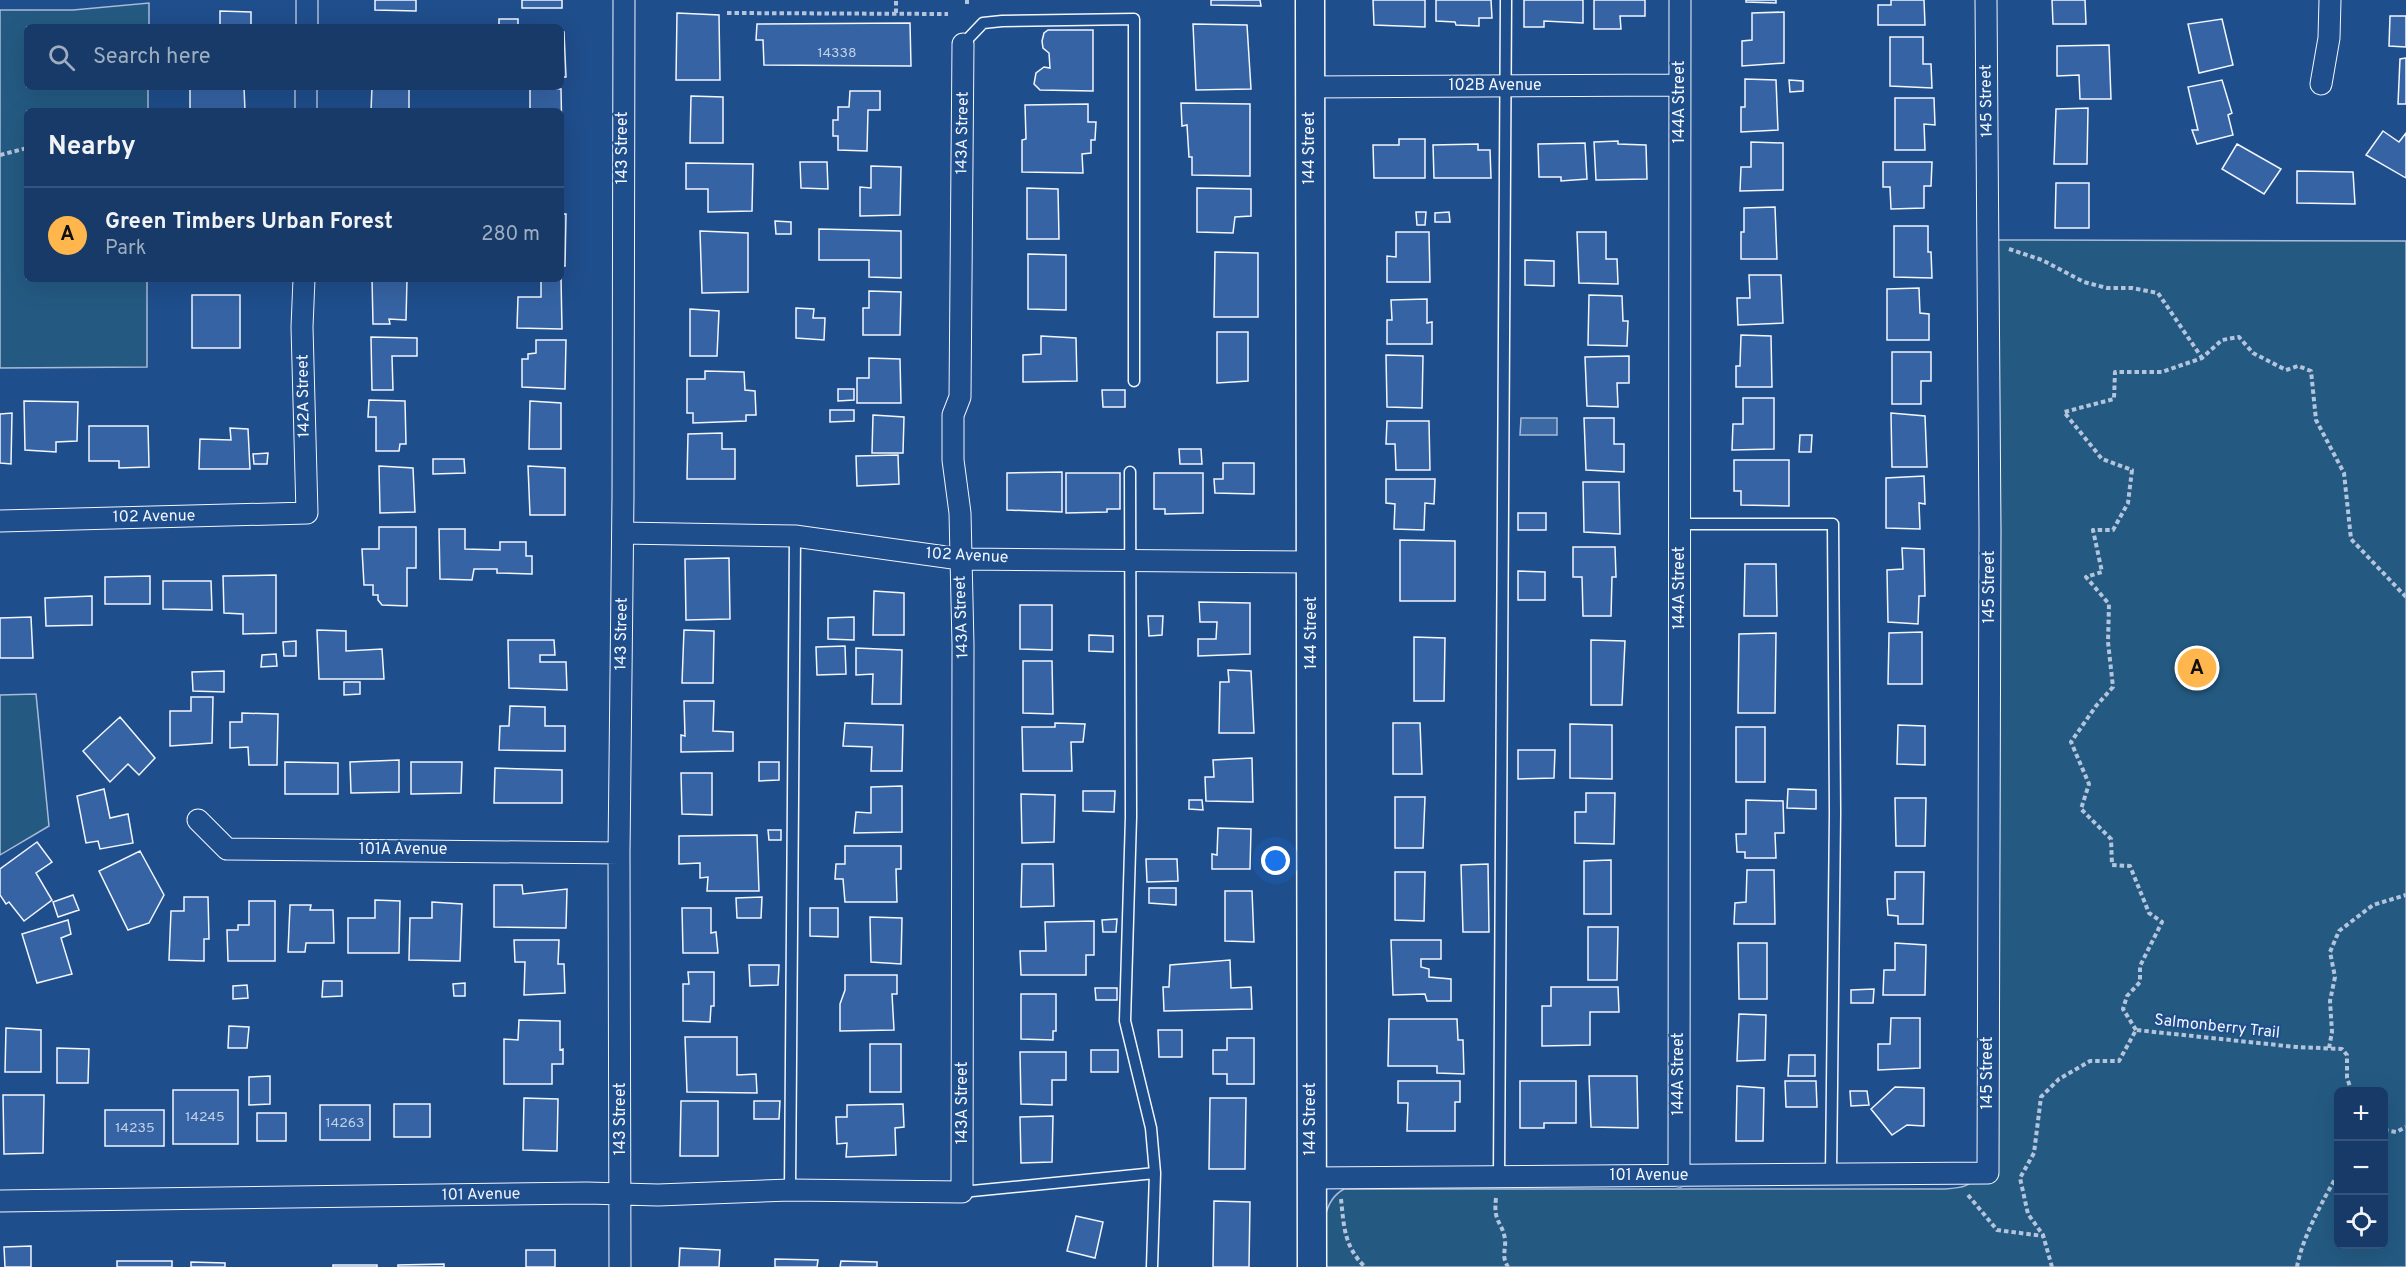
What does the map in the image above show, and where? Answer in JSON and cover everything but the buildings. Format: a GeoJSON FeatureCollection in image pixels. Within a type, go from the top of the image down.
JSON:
{"type":"FeatureCollection","features":[{"type":"Feature","properties":{"kind":"main road","name":"144 Street"},"geometry":{"type":"LineString","coordinates":[[1310,0],[1312,1267]]}},
{"type":"Feature","properties":{"kind":"street"},"geometry":{"type":"LineString","coordinates":[[307,0],[307,24]]}},
{"type":"Feature","properties":{"kind":"street","name":"143 Street"},"geometry":{"type":"LineString","coordinates":[[620,1267],[619,853],[623,533],[624,0]]}},
{"type":"Feature","properties":{"kind":"street","name":"144A Street"},"geometry":{"type":"LineString","coordinates":[[1679,1176],[1680,0]]}},
{"type":"Feature","properties":{"kind":"street","name":"145 Street"},"geometry":{"type":"LineString","coordinates":[[1986,0],[1990,530],[1988,1173]]}},
{"type":"Feature","properties":{"kind":"street"},"geometry":{"type":"LineString","coordinates":[[2321,84],[2329,38],[2330,0]]}},
{"type":"Feature","properties":{"kind":"street","name":"143A Street"},"geometry":{"type":"LineString","coordinates":[[962,1192],[963,645],[960,513],[953,459],[953,415],[960,397],[963,44]]}},
{"type":"Feature","properties":{"kind":"street","name":"102B Avenue"},"geometry":{"type":"LineString","coordinates":[[1310,87],[1680,85]]}},
{"type":"Feature","properties":{"kind":"street"},"geometry":{"type":"LineString","coordinates":[[306,90],[306,108]]}},
{"type":"Feature","properties":{"kind":"street","name":"142A Street"},"geometry":{"type":"LineString","coordinates":[[304,282],[302,327],[307,513]]}},
{"type":"Feature","properties":{"kind":"street","name":"102 Avenue"},"geometry":{"type":"LineString","coordinates":[[0,521],[307,513]]}},
{"type":"Feature","properties":{"kind":"street","name":"102 Avenue"},"geometry":{"type":"LineString","coordinates":[[623,533],[795,536],[960,559],[1312,562]]}},
{"type":"Feature","properties":{"kind":"street","name":"101A Avenue"},"geometry":{"type":"LineString","coordinates":[[198,820],[227,849],[619,853]]}},
{"type":"Feature","properties":{"kind":"street","name":"101 Avenue"},"geometry":{"type":"LineString","coordinates":[[1311,1178],[1988,1173]]}},
{"type":"Feature","properties":{"kind":"street","name":"101 Avenue"},"geometry":{"type":"LineString","coordinates":[[0,1201],[658,1195],[790,1190],[962,1192]]}},
{"type":"Feature","properties":{"kind":"lane"},"geometry":{"type":"LineString","coordinates":[[1499,1177],[1506,0]]}},
{"type":"Feature","properties":{"kind":"lane"},"geometry":{"type":"LineString","coordinates":[[963,44],[983,23],[1134,19],[1134,381]]}},
{"type":"Feature","properties":{"kind":"lane"},"geometry":{"type":"LineString","coordinates":[[1130,472],[1131,817],[1125,1021],[1151,1128],[1155,1173],[1152,1267]]}},
{"type":"Feature","properties":{"kind":"lane"},"geometry":{"type":"LineString","coordinates":[[1680,524],[1833,524],[1835,813],[1831,1175]]}},
{"type":"Feature","properties":{"kind":"lane"},"geometry":{"type":"LineString","coordinates":[[790,1190],[795,536]]}},
{"type":"Feature","properties":{"kind":"lane"},"geometry":{"type":"LineString","coordinates":[[962,1192],[1155,1173]]}},
{"type":"Feature","properties":{"kind":"path"},"geometry":{"type":"LineString","coordinates":[[896,1],[896,14]]}},
{"type":"Feature","properties":{"kind":"path"},"geometry":{"type":"LineString","coordinates":[[727,13],[948,15]]}},
{"type":"Feature","properties":{"kind":"path"},"geometry":{"type":"LineString","coordinates":[[0,155],[24,149]]}},
{"type":"Feature","properties":{"kind":"path"},"geometry":{"type":"LineString","coordinates":[[1989,242],[2042,260],[2084,282],[2107,288],[2132,288],[2158,293],[2202,358]]}},
{"type":"Feature","properties":{"kind":"path"},"geometry":{"type":"LineString","coordinates":[[2136,1030],[2122,1009],[2127,996],[2140,982],[2140,966],[2162,922],[2149,913],[2130,866],[2112,865],[2111,838],[2081,810],[2089,784],[2071,742],[2096,706],[2113,687],[2108,642],[2109,604],[2086,577],[2102,572],[2093,530],[2113,530],[2128,502],[2132,470],[2102,459],[2064,412],[2114,399],[2115,372],[2162,372],[2202,358],[2222,340],[2240,337],[2253,353],[2286,370],[2298,366],[2311,371],[2316,420],[2344,473],[2351,539],[2388,579],[2405,593],[2406,597]]}},
{"type":"Feature","properties":{"kind":"path"},"geometry":{"type":"LineString","coordinates":[[2350,1087],[2347,1078],[2347,1055],[2342,1049],[2329,1048],[2332,1032],[2330,1001],[2335,976],[2330,952],[2339,931],[2373,904],[2406,895]]}},
{"type":"Feature","properties":{"kind":"path","name":"Salmonberry Trail"},"geometry":{"type":"LineString","coordinates":[[2052,1267],[2043,1236],[2028,1214],[2020,1178],[2034,1153],[2041,1097],[2058,1079],[2090,1061],[2119,1061],[2136,1030],[2296,1047],[2329,1048]]}},
{"type":"Feature","properties":{"kind":"path"},"geometry":{"type":"LineString","coordinates":[[2388,1131],[2396,1132],[2406,1127]]}},
{"type":"Feature","properties":{"kind":"path"},"geometry":{"type":"LineString","coordinates":[[1946,1173],[1973,1200],[1997,1230],[2043,1236]]}},
{"type":"Feature","properties":{"kind":"path"},"geometry":{"type":"LineString","coordinates":[[1499,1177],[1494,1214],[1504,1239],[1503,1259],[1508,1267]]}},
{"type":"Feature","properties":{"kind":"path"},"geometry":{"type":"LineString","coordinates":[[2297,1267],[2300,1249],[2334,1181]]}},
{"type":"Feature","properties":{"kind":"path"},"geometry":{"type":"LineString","coordinates":[[1340,1188],[1345,1239],[1357,1259],[1365,1267]]}},
{"type":"Feature","properties":{"kind":"shaded area"},"geometry":{"type":"Polygon","coordinates":[[[149,3],[149,24],[24,24],[24,90],[148,90],[148,108],[24,108],[24,282],[147,282],[147,367],[0,368],[0,10],[73,10],[149,3]]]}},
{"type":"Feature","properties":{"kind":"shaded area"},"geometry":{"type":"Polygon","coordinates":[[[1998,240],[2406,241],[2406,1267],[1325,1267],[1326,1213],[1335,1196],[1344,1189],[1943,1189],[1965,1186],[1976,1176],[1978,1170],[1998,240]]]}},
{"type":"Feature","properties":{"kind":"shaded area"},"geometry":{"type":"Polygon","coordinates":[[[1521,418],[1557,418],[1557,435],[1520,435],[1521,418]]]}},
{"type":"Feature","properties":{"kind":"shaded area"},"geometry":{"type":"Polygon","coordinates":[[[36,694],[49,826],[0,855],[0,695],[36,694]]]}},
{"type":"Feature","properties":{"kind":"place","name":"Green Timbers Urban Forest"},"geometry":{"type":"Point","coordinates":[2197,668]}}]}
